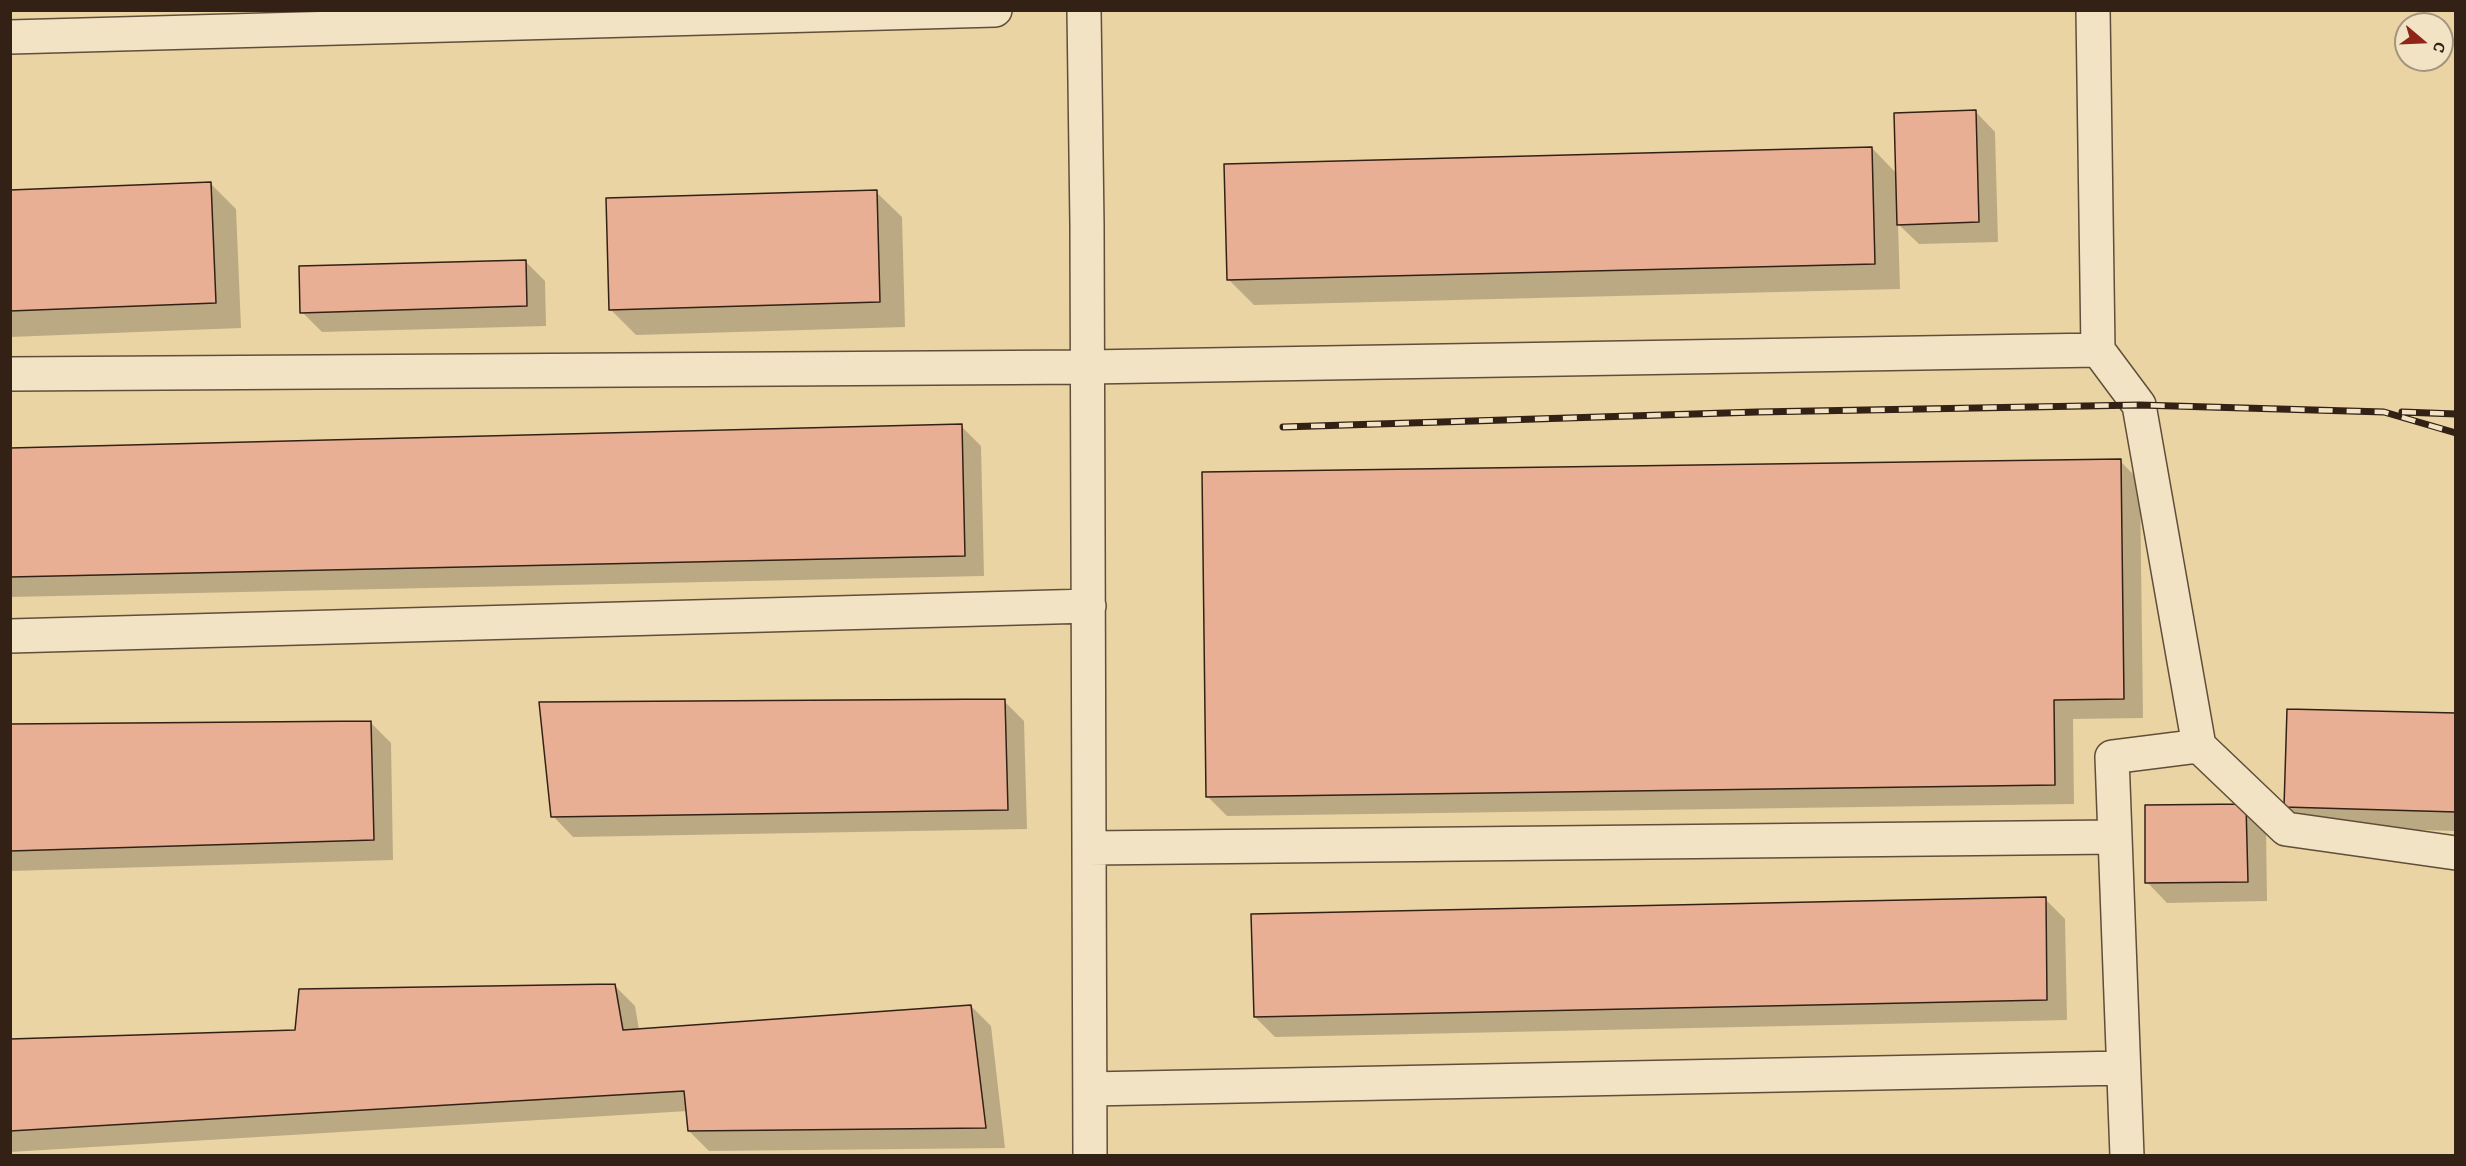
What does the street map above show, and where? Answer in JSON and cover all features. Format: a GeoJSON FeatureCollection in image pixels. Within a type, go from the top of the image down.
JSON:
{"type":"FeatureCollection","features":[{"type":"Feature","properties":{"kind":"lane"},"geometry":{"type":"LineString","coordinates":[[10,38],[995,10]]}},
{"type":"Feature","properties":{"kind":"lane"},"geometry":{"type":"LineString","coordinates":[[1083,10],[1088,367],[1090,1155]]}},
{"type":"Feature","properties":{"kind":"lane"},"geometry":{"type":"LineString","coordinates":[[2093,10],[2098,350],[2139,405],[2199,746],[2286,829],[2456,853]]}},
{"type":"Feature","properties":{"kind":"lane"},"geometry":{"type":"LineString","coordinates":[[10,374],[1088,367],[2098,350]]}},
{"type":"Feature","properties":{"kind":"lane"},"geometry":{"type":"LineString","coordinates":[[10,636],[1089,606]]}},
{"type":"Feature","properties":{"kind":"lane"},"geometry":{"type":"LineString","coordinates":[[2127,1155],[2112,757],[2199,746]]}},
{"type":"Feature","properties":{"kind":"lane"},"geometry":{"type":"LineString","coordinates":[[1090,848],[2115,837]]}},
{"type":"Feature","properties":{"kind":"lane"},"geometry":{"type":"LineString","coordinates":[[1090,1089],[2123,1068]]}},
{"type":"Feature","properties":{"kind":"building"},"geometry":{"type":"Polygon","coordinates":[[[1976,110],[1979,222],[1897,225],[1894,113],[1976,110]]]}},
{"type":"Feature","properties":{"kind":"building"},"geometry":{"type":"Polygon","coordinates":[[[1872,147],[1875,264],[1227,280],[1224,164],[1872,147]]]}},
{"type":"Feature","properties":{"kind":"building"},"geometry":{"type":"Polygon","coordinates":[[[211,182],[216,303],[10,311],[10,190],[211,182]]]}},
{"type":"Feature","properties":{"kind":"building"},"geometry":{"type":"Polygon","coordinates":[[[877,190],[880,302],[609,310],[606,198],[877,190]]]}},
{"type":"Feature","properties":{"kind":"building"},"geometry":{"type":"Polygon","coordinates":[[[526,260],[527,306],[300,313],[299,266],[526,260]]]}},
{"type":"Feature","properties":{"kind":"building"},"geometry":{"type":"Polygon","coordinates":[[[962,424],[965,556],[10,577],[10,448],[962,424]]]}},
{"type":"Feature","properties":{"kind":"building"},"geometry":{"type":"Polygon","coordinates":[[[2121,459],[2124,699],[2054,700],[2055,785],[1206,797],[1202,472],[2121,459]]]}},
{"type":"Feature","properties":{"kind":"building"},"geometry":{"type":"Polygon","coordinates":[[[1005,699],[1008,810],[551,817],[539,702],[1005,699]]]}},
{"type":"Feature","properties":{"kind":"building"},"geometry":{"type":"Polygon","coordinates":[[[2287,709],[2456,713],[2456,812],[2284,807],[2287,709]]]}},
{"type":"Feature","properties":{"kind":"building"},"geometry":{"type":"Polygon","coordinates":[[[371,721],[374,840],[10,851],[10,724],[371,721]]]}},
{"type":"Feature","properties":{"kind":"building"},"geometry":{"type":"Polygon","coordinates":[[[2246,804],[2248,882],[2145,883],[2145,805],[2246,804]]]}},
{"type":"Feature","properties":{"kind":"building"},"geometry":{"type":"Polygon","coordinates":[[[2046,897],[2047,1000],[1254,1017],[1251,914],[2046,897]]]}},
{"type":"Feature","properties":{"kind":"building"},"geometry":{"type":"Polygon","coordinates":[[[615,984],[623,1030],[971,1005],[986,1128],[688,1131],[684,1091],[10,1131],[10,1039],[295,1030],[299,989],[615,984]]]}},
{"type":"Feature","properties":{"kind":"railway"},"geometry":{"type":"LineString","coordinates":[[1283,427],[1757,412],[2139,405],[2384,412],[2456,433]]}},
{"type":"Feature","properties":{"kind":"railway"},"geometry":{"type":"LineString","coordinates":[[2402,412],[2456,414]]}}]}
